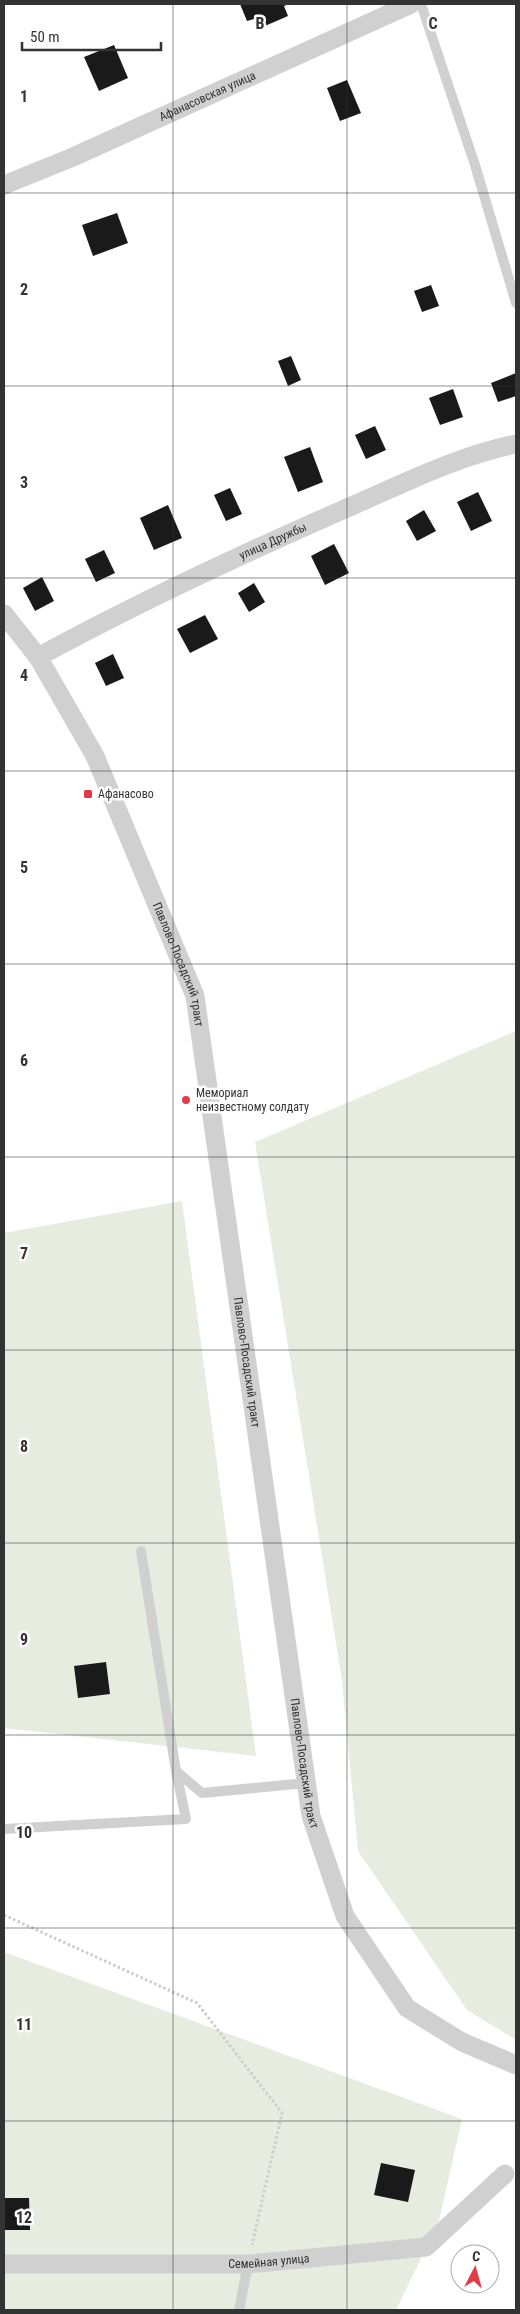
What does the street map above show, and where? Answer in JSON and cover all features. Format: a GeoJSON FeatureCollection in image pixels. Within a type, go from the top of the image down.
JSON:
{"type":"FeatureCollection","features":[{"type":"Feature","properties":{"kind":"street","name":"Афанасовская улица"},"geometry":{"type":"LineString","coordinates":[[4,185],[72,157],[411,4]]}},
{"type":"Feature","properties":{"kind":"street","name":"улица Дружбы"},"geometry":{"type":"LineString","coordinates":[[38,657],[98,624],[246,553],[466,456],[516,444]]}},
{"type":"Feature","properties":{"kind":"street","name":"Павлово-Посадский тракт"},"geometry":{"type":"LineString","coordinates":[[4,614],[38,657],[95,756],[195,996],[308,1783],[311,1816],[345,1916],[407,2008],[462,2042],[516,2065]]}},
{"type":"Feature","properties":{"kind":"street","name":"Семейная улица"},"geometry":{"type":"LineString","coordinates":[[4,2264],[248,2264],[426,2247],[505,2174]]}},
{"type":"Feature","properties":{"kind":"lane"},"geometry":{"type":"LineString","coordinates":[[421,4],[475,165],[516,302]]}},
{"type":"Feature","properties":{"kind":"lane"},"geometry":{"type":"LineString","coordinates":[[4,1829],[186,1819],[176,1770],[141,1552]]}},
{"type":"Feature","properties":{"kind":"lane"},"geometry":{"type":"LineString","coordinates":[[176,1770],[202,1793],[308,1783]]}},
{"type":"Feature","properties":{"kind":"lane"},"geometry":{"type":"LineString","coordinates":[[239,2310],[248,2264]]}},
{"type":"Feature","properties":{"kind":"path"},"geometry":{"type":"LineString","coordinates":[[4,1914],[197,2003],[282,2113],[248,2264]]}},
{"type":"Feature","properties":{"kind":"shaded area"},"geometry":{"type":"Polygon","coordinates":[[[516,1031],[516,2040],[467,2010],[358,1851],[342,1680],[255,1142],[516,1031]]]}},
{"type":"Feature","properties":{"kind":"shaded area"},"geometry":{"type":"Polygon","coordinates":[[[182,1201],[256,1756],[4,1728],[4,1233],[182,1201]]]}},
{"type":"Feature","properties":{"kind":"shaded area"},"geometry":{"type":"Polygon","coordinates":[[[4,1952],[462,2119],[439,2221],[396,2310],[4,2310],[4,1952]]]}},
{"type":"Feature","properties":{"kind":"building"},"geometry":{"type":"Polygon","coordinates":[[[240,4],[289,4],[284,6],[288,16],[258,29],[254,19],[247,21],[240,4]]]}},
{"type":"Feature","properties":{"kind":"building"},"geometry":{"type":"Polygon","coordinates":[[[114,45],[128,78],[99,91],[84,57],[114,45]]]}},
{"type":"Feature","properties":{"kind":"building"},"geometry":{"type":"Polygon","coordinates":[[[347,80],[361,113],[340,121],[327,88],[347,80]]]}},
{"type":"Feature","properties":{"kind":"building"},"geometry":{"type":"Polygon","coordinates":[[[117,213],[128,243],[93,256],[82,225],[117,213]]]}},
{"type":"Feature","properties":{"kind":"building"},"geometry":{"type":"Polygon","coordinates":[[[431,285],[439,306],[422,312],[414,291],[431,285]]]}},
{"type":"Feature","properties":{"kind":"building"},"geometry":{"type":"Polygon","coordinates":[[[291,356],[301,380],[288,386],[278,361],[291,356]]]}},
{"type":"Feature","properties":{"kind":"building"},"geometry":{"type":"Polygon","coordinates":[[[516,373],[516,396],[498,402],[491,383],[516,373]]]}},
{"type":"Feature","properties":{"kind":"building"},"geometry":{"type":"Polygon","coordinates":[[[453,389],[463,417],[440,425],[429,398],[453,389]]]}},
{"type":"Feature","properties":{"kind":"building"},"geometry":{"type":"Polygon","coordinates":[[[375,426],[386,450],[366,459],[355,435],[375,426]]]}},
{"type":"Feature","properties":{"kind":"building"},"geometry":{"type":"Polygon","coordinates":[[[310,447],[323,482],[298,492],[284,457],[310,447]]]}},
{"type":"Feature","properties":{"kind":"building"},"geometry":{"type":"Polygon","coordinates":[[[230,488],[242,514],[226,521],[214,495],[230,488]]]}},
{"type":"Feature","properties":{"kind":"building"},"geometry":{"type":"Polygon","coordinates":[[[478,492],[492,521],[471,531],[457,502],[478,492]]]}},
{"type":"Feature","properties":{"kind":"building"},"geometry":{"type":"Polygon","coordinates":[[[168,505],[182,538],[154,550],[140,518],[168,505]]]}},
{"type":"Feature","properties":{"kind":"building"},"geometry":{"type":"Polygon","coordinates":[[[424,510],[436,531],[417,541],[406,521],[424,510]]]}},
{"type":"Feature","properties":{"kind":"building"},"geometry":{"type":"Polygon","coordinates":[[[334,544],[349,573],[325,585],[311,556],[334,544]]]}},
{"type":"Feature","properties":{"kind":"building"},"geometry":{"type":"Polygon","coordinates":[[[104,550],[115,573],[96,582],[85,559],[104,550]]]}},
{"type":"Feature","properties":{"kind":"building"},"geometry":{"type":"Polygon","coordinates":[[[42,577],[54,601],[35,611],[23,588],[42,577]]]}},
{"type":"Feature","properties":{"kind":"building"},"geometry":{"type":"Polygon","coordinates":[[[254,583],[265,602],[249,612],[238,593],[254,583]]]}},
{"type":"Feature","properties":{"kind":"building"},"geometry":{"type":"Polygon","coordinates":[[[205,615],[218,639],[190,653],[177,629],[205,615]]]}},
{"type":"Feature","properties":{"kind":"building"},"geometry":{"type":"Polygon","coordinates":[[[113,654],[124,678],[106,686],[95,663],[113,654]]]}},
{"type":"Feature","properties":{"kind":"building"},"geometry":{"type":"Polygon","coordinates":[[[106,1662],[110,1694],[78,1698],[74,1666],[106,1662]]]}},
{"type":"Feature","properties":{"kind":"building"},"geometry":{"type":"Polygon","coordinates":[[[381,2163],[415,2170],[408,2202],[374,2195],[381,2163]]]}},
{"type":"Feature","properties":{"kind":"building"},"geometry":{"type":"Polygon","coordinates":[[[4,2198],[29,2198],[30,2230],[4,2230],[4,2198]]]}},
{"type":"Feature","properties":{"kind":"place","name":"Афанасово"},"geometry":{"type":"Point","coordinates":[88,794]}},
{"type":"Feature","properties":{"kind":"place","name":"Мемориал неизвестному солдату"},"geometry":{"type":"Point","coordinates":[186,1100]}}]}
